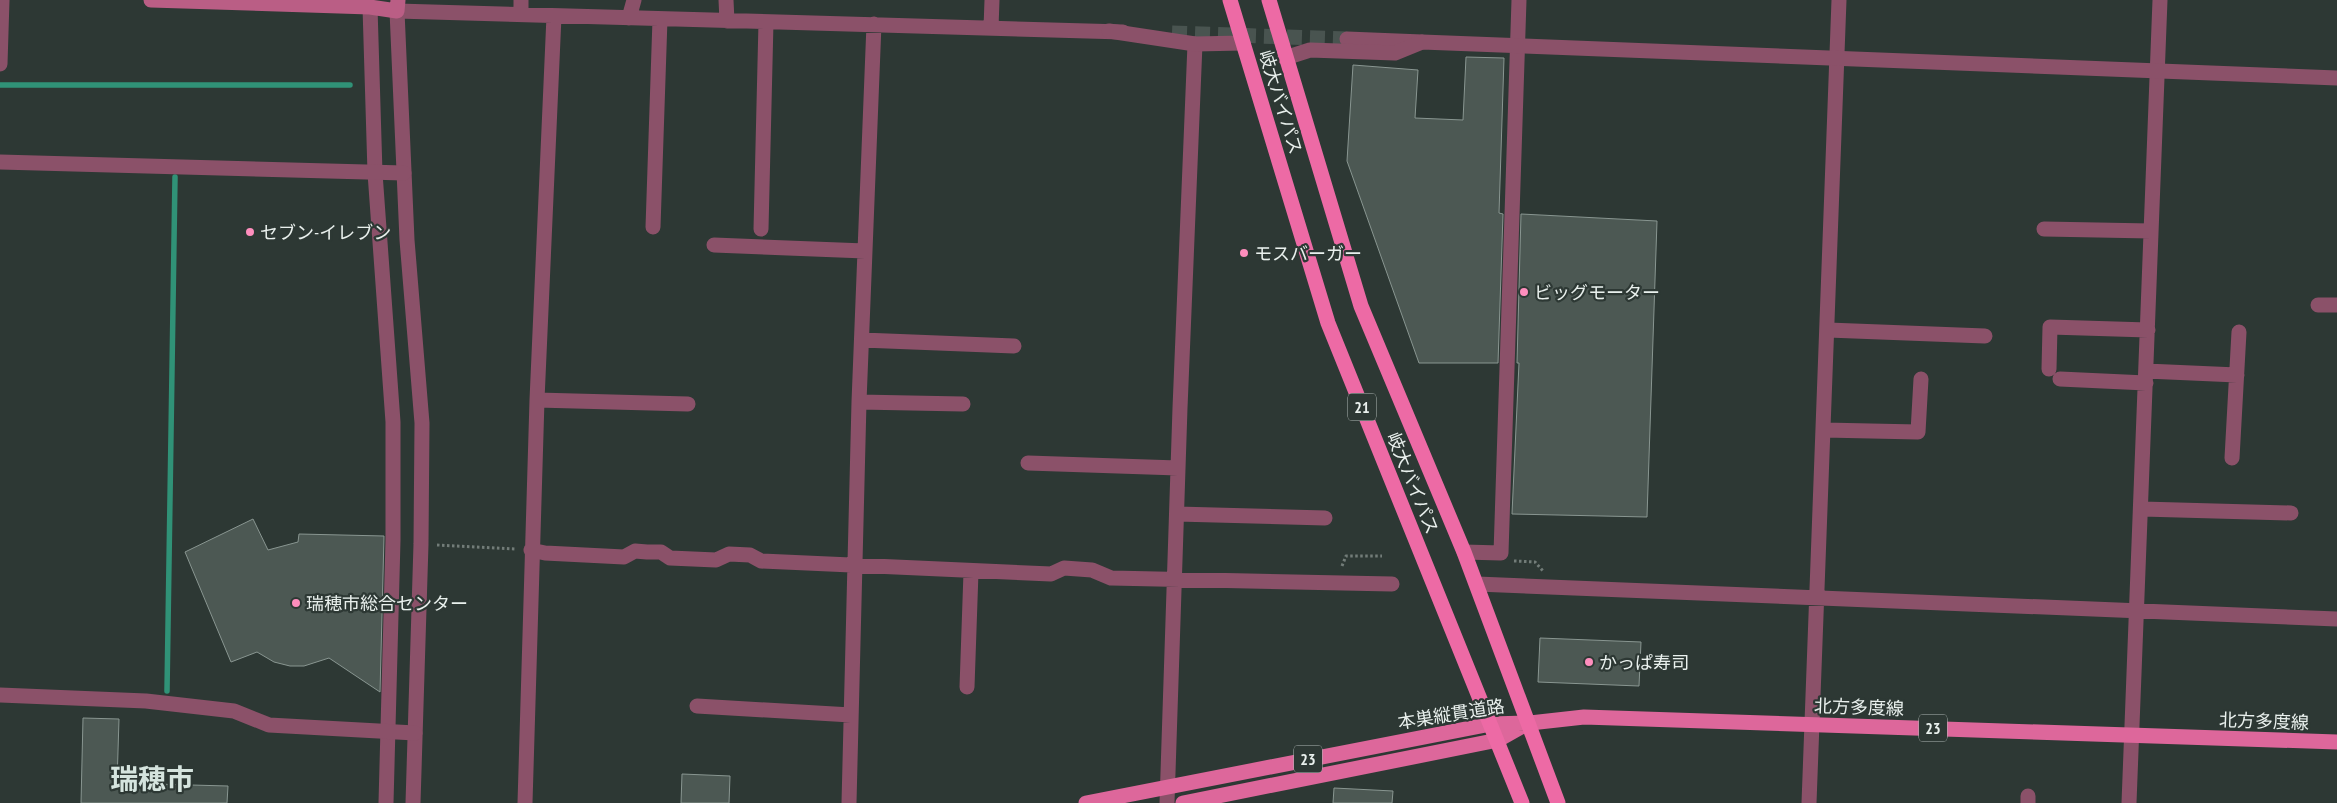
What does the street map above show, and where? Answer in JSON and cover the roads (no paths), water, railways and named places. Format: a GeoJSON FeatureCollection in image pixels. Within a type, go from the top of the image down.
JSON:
{"type":"FeatureCollection","features":[{"type":"Feature","properties":{"kind":"highway","name":"岐大バイパス"},"geometry":{"type":"LineString","coordinates":[[1230,0],[1328,323],[1522,803]]}},
{"type":"Feature","properties":{"kind":"highway","name":"岐大バイパス"},"geometry":{"type":"LineString","coordinates":[[1269,0],[1361,306],[1477,584],[1558,803]]}},
{"type":"Feature","properties":{"kind":"main road"},"geometry":{"type":"LineString","coordinates":[[151,0],[397,6]]}},
{"type":"Feature","properties":{"kind":"main road","name":"北方多度線"},"geometry":{"type":"LineString","coordinates":[[1530,723],[1584,717],[2337,742]]}},
{"type":"Feature","properties":{"kind":"main road","name":"本巣縦貫道路"},"geometry":{"type":"LineString","coordinates":[[1086,803],[1491,724],[1530,723]]}},
{"type":"Feature","properties":{"kind":"main road","name":"本巣縦貫道路"},"geometry":{"type":"LineString","coordinates":[[1183,803],[1498,740],[1530,723]]}},
{"type":"Feature","properties":{"kind":"street"},"geometry":{"type":"LineString","coordinates":[[0,64],[2,0]]}},
{"type":"Feature","properties":{"kind":"street"},"geometry":{"type":"LineString","coordinates":[[629,18],[634,0]]}},
{"type":"Feature","properties":{"kind":"street"},"geometry":{"type":"LineString","coordinates":[[726,0],[727,21]]}},
{"type":"Feature","properties":{"kind":"street"},"geometry":{"type":"LineString","coordinates":[[991,28],[992,0]]}},
{"type":"Feature","properties":{"kind":"street"},"geometry":{"type":"LineString","coordinates":[[1464,552],[1501,553],[1519,0]]}},
{"type":"Feature","properties":{"kind":"street"},"geometry":{"type":"LineString","coordinates":[[1809,803],[1839,0]]}},
{"type":"Feature","properties":{"kind":"street"},"geometry":{"type":"LineString","coordinates":[[2129,803],[2142,509],[2160,0]]}},
{"type":"Feature","properties":{"kind":"street"},"geometry":{"type":"LineString","coordinates":[[370,4],[375,173],[393,422],[386,803]]}},
{"type":"Feature","properties":{"kind":"street"},"geometry":{"type":"LineString","coordinates":[[413,803],[421,544],[422,423],[407,240],[397,6],[521,8],[554,16],[1172,33]]}},
{"type":"Feature","properties":{"kind":"street"},"geometry":{"type":"LineString","coordinates":[[524,803],[531,550],[554,16]]}},
{"type":"Feature","properties":{"kind":"street"},"geometry":{"type":"LineString","coordinates":[[653,227],[660,19]]}},
{"type":"Feature","properties":{"kind":"street"},"geometry":{"type":"LineString","coordinates":[[761,228],[766,22]]}},
{"type":"Feature","properties":{"kind":"street"},"geometry":{"type":"LineString","coordinates":[[848,803],[859,402],[874,24]]}},
{"type":"Feature","properties":{"kind":"street"},"geometry":{"type":"LineString","coordinates":[[1109,31],[1195,44],[1243,43]]}},
{"type":"Feature","properties":{"kind":"street"},"geometry":{"type":"LineString","coordinates":[[1347,39],[1836,60],[2337,78]]}},
{"type":"Feature","properties":{"kind":"street"},"geometry":{"type":"LineString","coordinates":[[1285,58],[1310,50],[1395,53],[1422,42]]}},
{"type":"Feature","properties":{"kind":"street"},"geometry":{"type":"LineString","coordinates":[[1168,803],[1178,468],[1195,44]]}},
{"type":"Feature","properties":{"kind":"street"},"geometry":{"type":"LineString","coordinates":[[0,162],[404,173]]}},
{"type":"Feature","properties":{"kind":"street"},"geometry":{"type":"LineString","coordinates":[[2044,229],[2151,231]]}},
{"type":"Feature","properties":{"kind":"street"},"geometry":{"type":"LineString","coordinates":[[714,245],[865,251]]}},
{"type":"Feature","properties":{"kind":"street"},"geometry":{"type":"LineString","coordinates":[[2318,305],[2337,305]]}},
{"type":"Feature","properties":{"kind":"street"},"geometry":{"type":"LineString","coordinates":[[2148,330],[2050,327],[2054,374],[2146,377],[2237,375]]}},
{"type":"Feature","properties":{"kind":"street"},"geometry":{"type":"LineString","coordinates":[[1828,330],[1985,336]]}},
{"type":"Feature","properties":{"kind":"street"},"geometry":{"type":"LineString","coordinates":[[2232,458],[2239,332]]}},
{"type":"Feature","properties":{"kind":"street"},"geometry":{"type":"LineString","coordinates":[[862,340],[1014,346]]}},
{"type":"Feature","properties":{"kind":"street"},"geometry":{"type":"LineString","coordinates":[[1824,430],[1918,432],[1921,379]]}},
{"type":"Feature","properties":{"kind":"street"},"geometry":{"type":"LineString","coordinates":[[537,400],[688,404]]}},
{"type":"Feature","properties":{"kind":"street"},"geometry":{"type":"LineString","coordinates":[[859,402],[962,404]]}},
{"type":"Feature","properties":{"kind":"street"},"geometry":{"type":"LineString","coordinates":[[1028,463],[1178,468]]}},
{"type":"Feature","properties":{"kind":"street"},"geometry":{"type":"LineString","coordinates":[[2142,509],[2292,513]]}},
{"type":"Feature","properties":{"kind":"street"},"geometry":{"type":"LineString","coordinates":[[1177,514],[1326,518]]}},
{"type":"Feature","properties":{"kind":"street"},"geometry":{"type":"LineString","coordinates":[[531,550],[546,553],[624,558],[635,551],[661,552],[670,558],[716,560],[729,554],[750,555],[761,561],[971,572],[1051,574],[1064,568],[1092,570],[1112,578],[1392,584]]}},
{"type":"Feature","properties":{"kind":"street"},"geometry":{"type":"LineString","coordinates":[[967,687],[971,572]]}},
{"type":"Feature","properties":{"kind":"street"},"geometry":{"type":"LineString","coordinates":[[1477,584],[2337,619]]}},
{"type":"Feature","properties":{"kind":"street"},"geometry":{"type":"LineString","coordinates":[[0,695],[146,701],[234,711],[269,725],[415,733]]}},
{"type":"Feature","properties":{"kind":"street"},"geometry":{"type":"LineString","coordinates":[[697,706],[851,715]]}},
{"type":"Feature","properties":{"kind":"waterway"},"geometry":{"type":"LineString","coordinates":[[0,85],[350,85]]}},
{"type":"Feature","properties":{"kind":"waterway"},"geometry":{"type":"LineString","coordinates":[[167,691],[175,177]]}},
{"type":"Feature","properties":{"kind":"tunnel"},"geometry":{"type":"LineString","coordinates":[[1172,33],[1347,39]]}},
{"type":"Feature","properties":{"kind":"place","name":"セブン-イレブン"},"geometry":{"type":"Point","coordinates":[250,232]}},
{"type":"Feature","properties":{"kind":"place","name":"モスバーガー"},"geometry":{"type":"Point","coordinates":[1244,253]}},
{"type":"Feature","properties":{"kind":"place","name":"ビッグモーター"},"geometry":{"type":"Point","coordinates":[1524,292]}},
{"type":"Feature","properties":{"kind":"place","name":"瑞穂市総合センター"},"geometry":{"type":"Point","coordinates":[296,603]}},
{"type":"Feature","properties":{"kind":"place","name":"かっぱ寿司"},"geometry":{"type":"Point","coordinates":[1589,662]}},
{"type":"Feature","properties":{"kind":"district","name":"瑞穂市"},"geometry":{"type":"Point","coordinates":[152,778]}}]}
